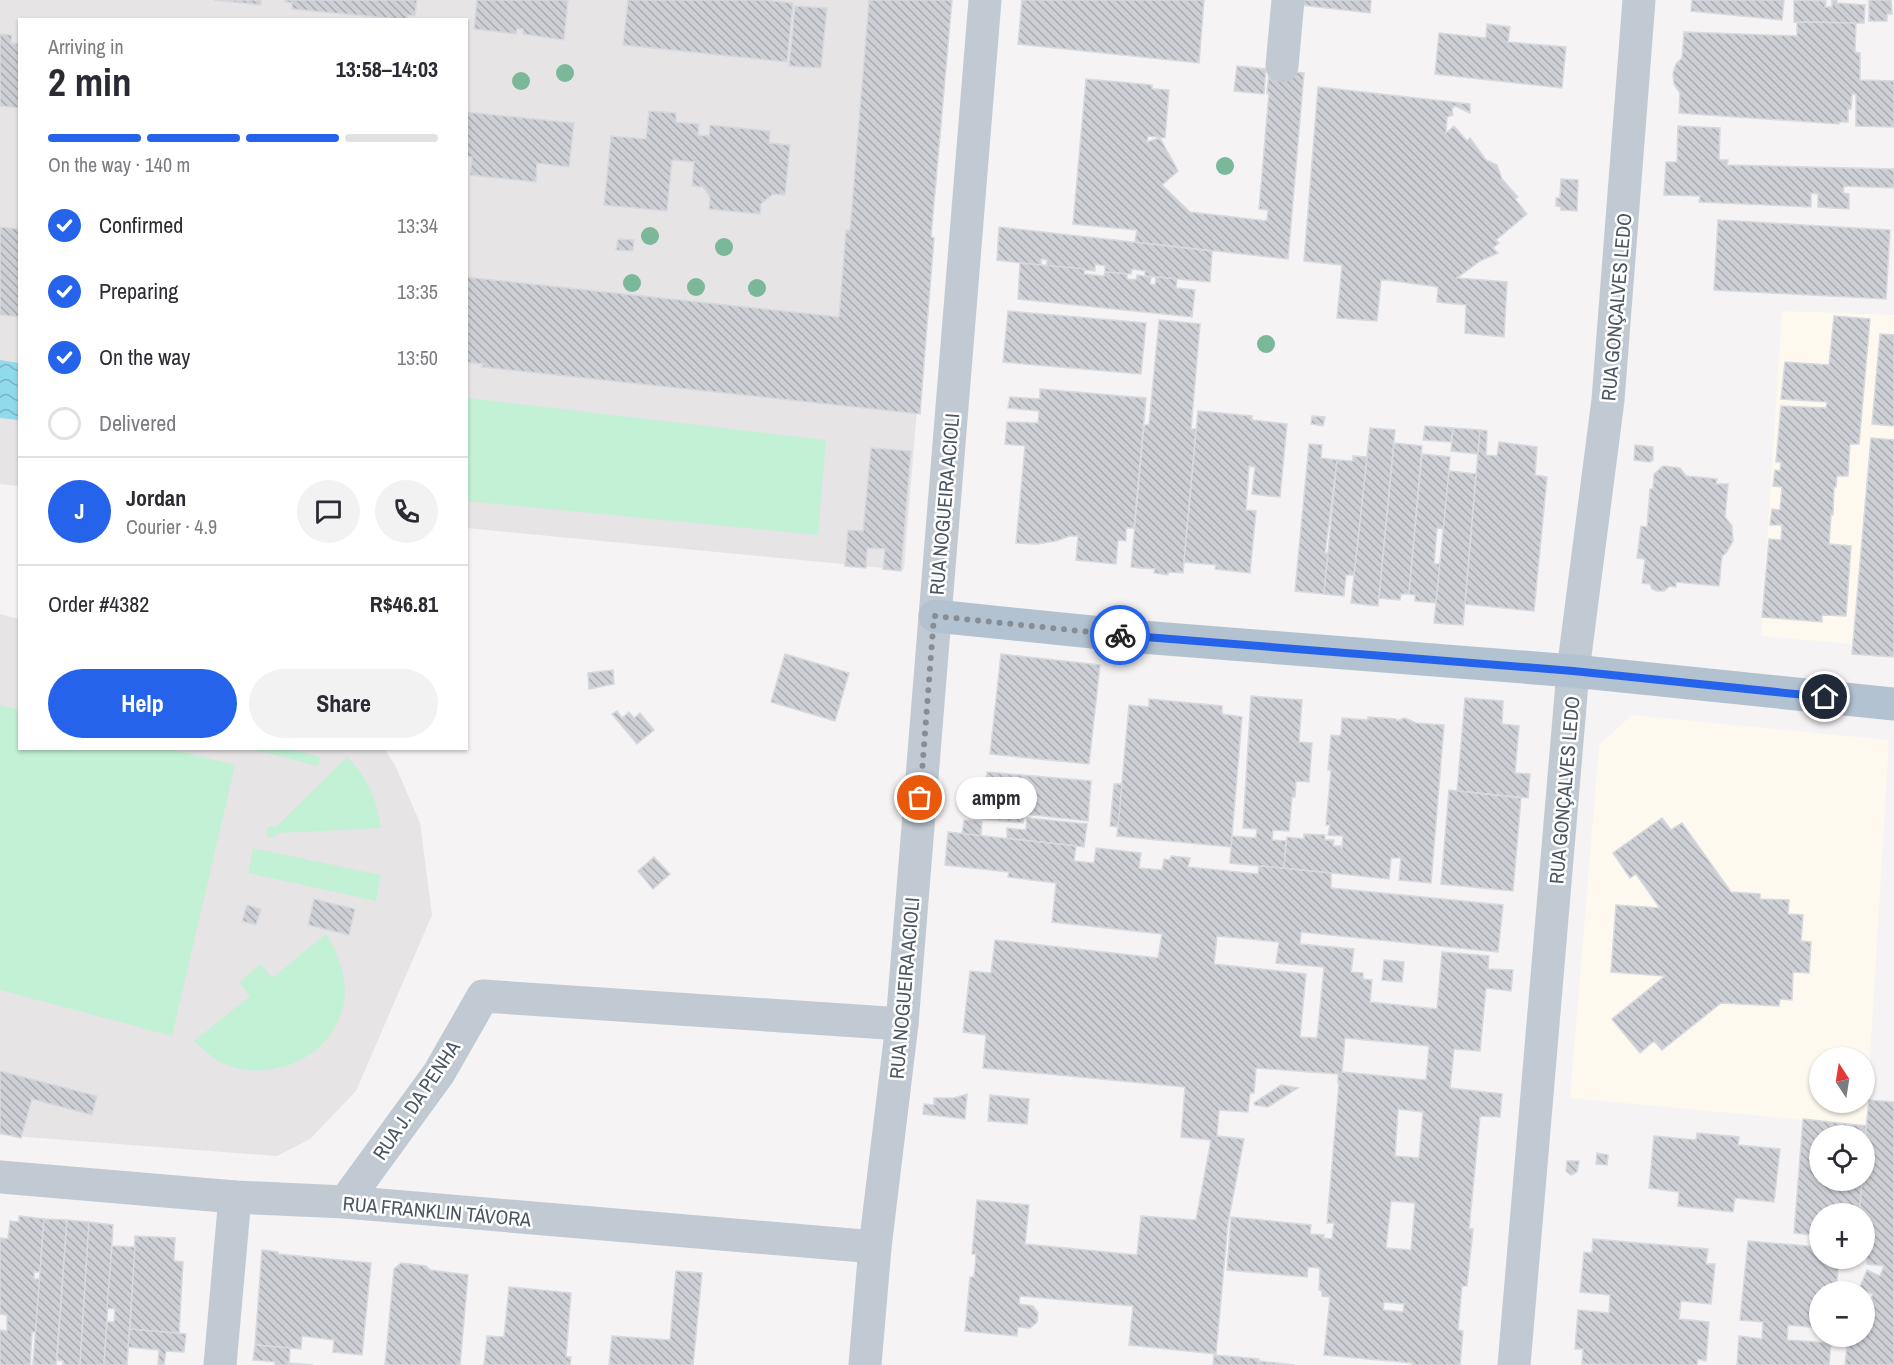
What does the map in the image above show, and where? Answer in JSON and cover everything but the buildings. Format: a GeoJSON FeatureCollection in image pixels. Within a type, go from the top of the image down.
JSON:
{"type":"FeatureCollection","features":[{"type":"Feature","properties":{"kind":"main road"},"geometry":{"type":"LineString","coordinates":[[934,616],[1141,637],[1573,671],[1894,704]]}},
{"type":"Feature","properties":{"kind":"street","name":"RUA NOGUEIRA ACIOLI"},"geometry":{"type":"LineString","coordinates":[[865,1365],[875,1247],[902,1024],[985,0]]}},
{"type":"Feature","properties":{"kind":"street"},"geometry":{"type":"LineString","coordinates":[[1282,66],[1288,0]]}},
{"type":"Feature","properties":{"kind":"street","name":"RUA GONÇALVES LEDO"},"geometry":{"type":"LineString","coordinates":[[1514,1365],[1573,671],[1608,400],[1639,0]]}},
{"type":"Feature","properties":{"kind":"street","name":"RUA J. DA PENHA"},"geometry":{"type":"LineString","coordinates":[[345,1202],[439,1073],[483,996],[902,1024]]}},
{"type":"Feature","properties":{"kind":"street","name":"RUA FRANKLIN TÁVORA"},"geometry":{"type":"LineString","coordinates":[[0,1177],[235,1197],[345,1202],[875,1247]]}},
{"type":"Feature","properties":{"kind":"street"},"geometry":{"type":"LineString","coordinates":[[220,1365],[235,1197]]}},
{"type":"Feature","properties":{"kind":"shaded area"},"geometry":{"type":"Polygon","coordinates":[[[0,0],[950,0],[904,570],[468,528],[468,18],[18,18],[18,486],[0,484],[0,0]]]}},
{"type":"Feature","properties":{"kind":"shaded area"},"geometry":{"type":"Polygon","coordinates":[[[1782,311],[1894,315],[1894,648],[1761,636],[1782,311]]]}},
{"type":"Feature","properties":{"kind":"shaded area"},"geometry":{"type":"Polygon","coordinates":[[[0,614],[18,619],[18,750],[385,750],[395,765],[420,823],[432,915],[356,1091],[310,1139],[277,1156],[0,1135],[0,614]]]}},
{"type":"Feature","properties":{"kind":"shaded area"},"geometry":{"type":"Polygon","coordinates":[[[1632,715],[1889,740],[1871,1047],[1809,1047],[1809,1113],[1867,1113],[1866,1125],[1570,1098],[1599,745],[1632,715]]]}},
{"type":"Feature","properties":{"kind":"green space"},"geometry":{"type":"Polygon","coordinates":[[[468,398],[826,440],[818,535],[468,501],[468,398]]]}},
{"type":"Feature","properties":{"kind":"green space"},"geometry":{"type":"Polygon","coordinates":[[[0,705],[18,710],[18,750],[175,750],[235,765],[172,1036],[0,990],[0,705]]]}},
{"type":"Feature","properties":{"kind":"green space"},"geometry":{"type":"Polygon","coordinates":[[[255,750],[294,750],[321,757],[318,766],[255,750]]]}},
{"type":"Feature","properties":{"kind":"green space"},"geometry":{"type":"Polygon","coordinates":[[[347,757],[360,772],[370,789],[381,828],[279,833],[272,838],[267,837],[267,828],[276,827],[347,757]]]}},
{"type":"Feature","properties":{"kind":"green space"},"geometry":{"type":"Polygon","coordinates":[[[253,848],[381,875],[376,901],[248,873],[253,848]]]}},
{"type":"Feature","properties":{"kind":"green space"},"geometry":{"type":"Polygon","coordinates":[[[326,934],[340,961],[345,991],[342,1012],[333,1030],[321,1045],[305,1057],[287,1066],[267,1070],[247,1070],[222,1063],[194,1041],[250,996],[239,982],[261,964],[272,978],[326,934]]]}},
{"type":"Feature","properties":{"kind":"water"},"geometry":{"type":"Polygon","coordinates":[[[0,360],[18,363],[18,420],[0,418],[0,360]]]}},
{"type":"Feature","properties":{"kind":"way so far"},"geometry":{"type":"LineString","coordinates":[[920,798],[934,616],[1120,635]]}},
{"type":"Feature","properties":{"kind":"place","name":"ampm"},"geometry":{"type":"Point","coordinates":[920,798]}},
{"type":"Feature","properties":{"kind":"route"},"geometry":{"type":"LineString","coordinates":[[1120,635],[1573,671],[1825,697]]}}]}
